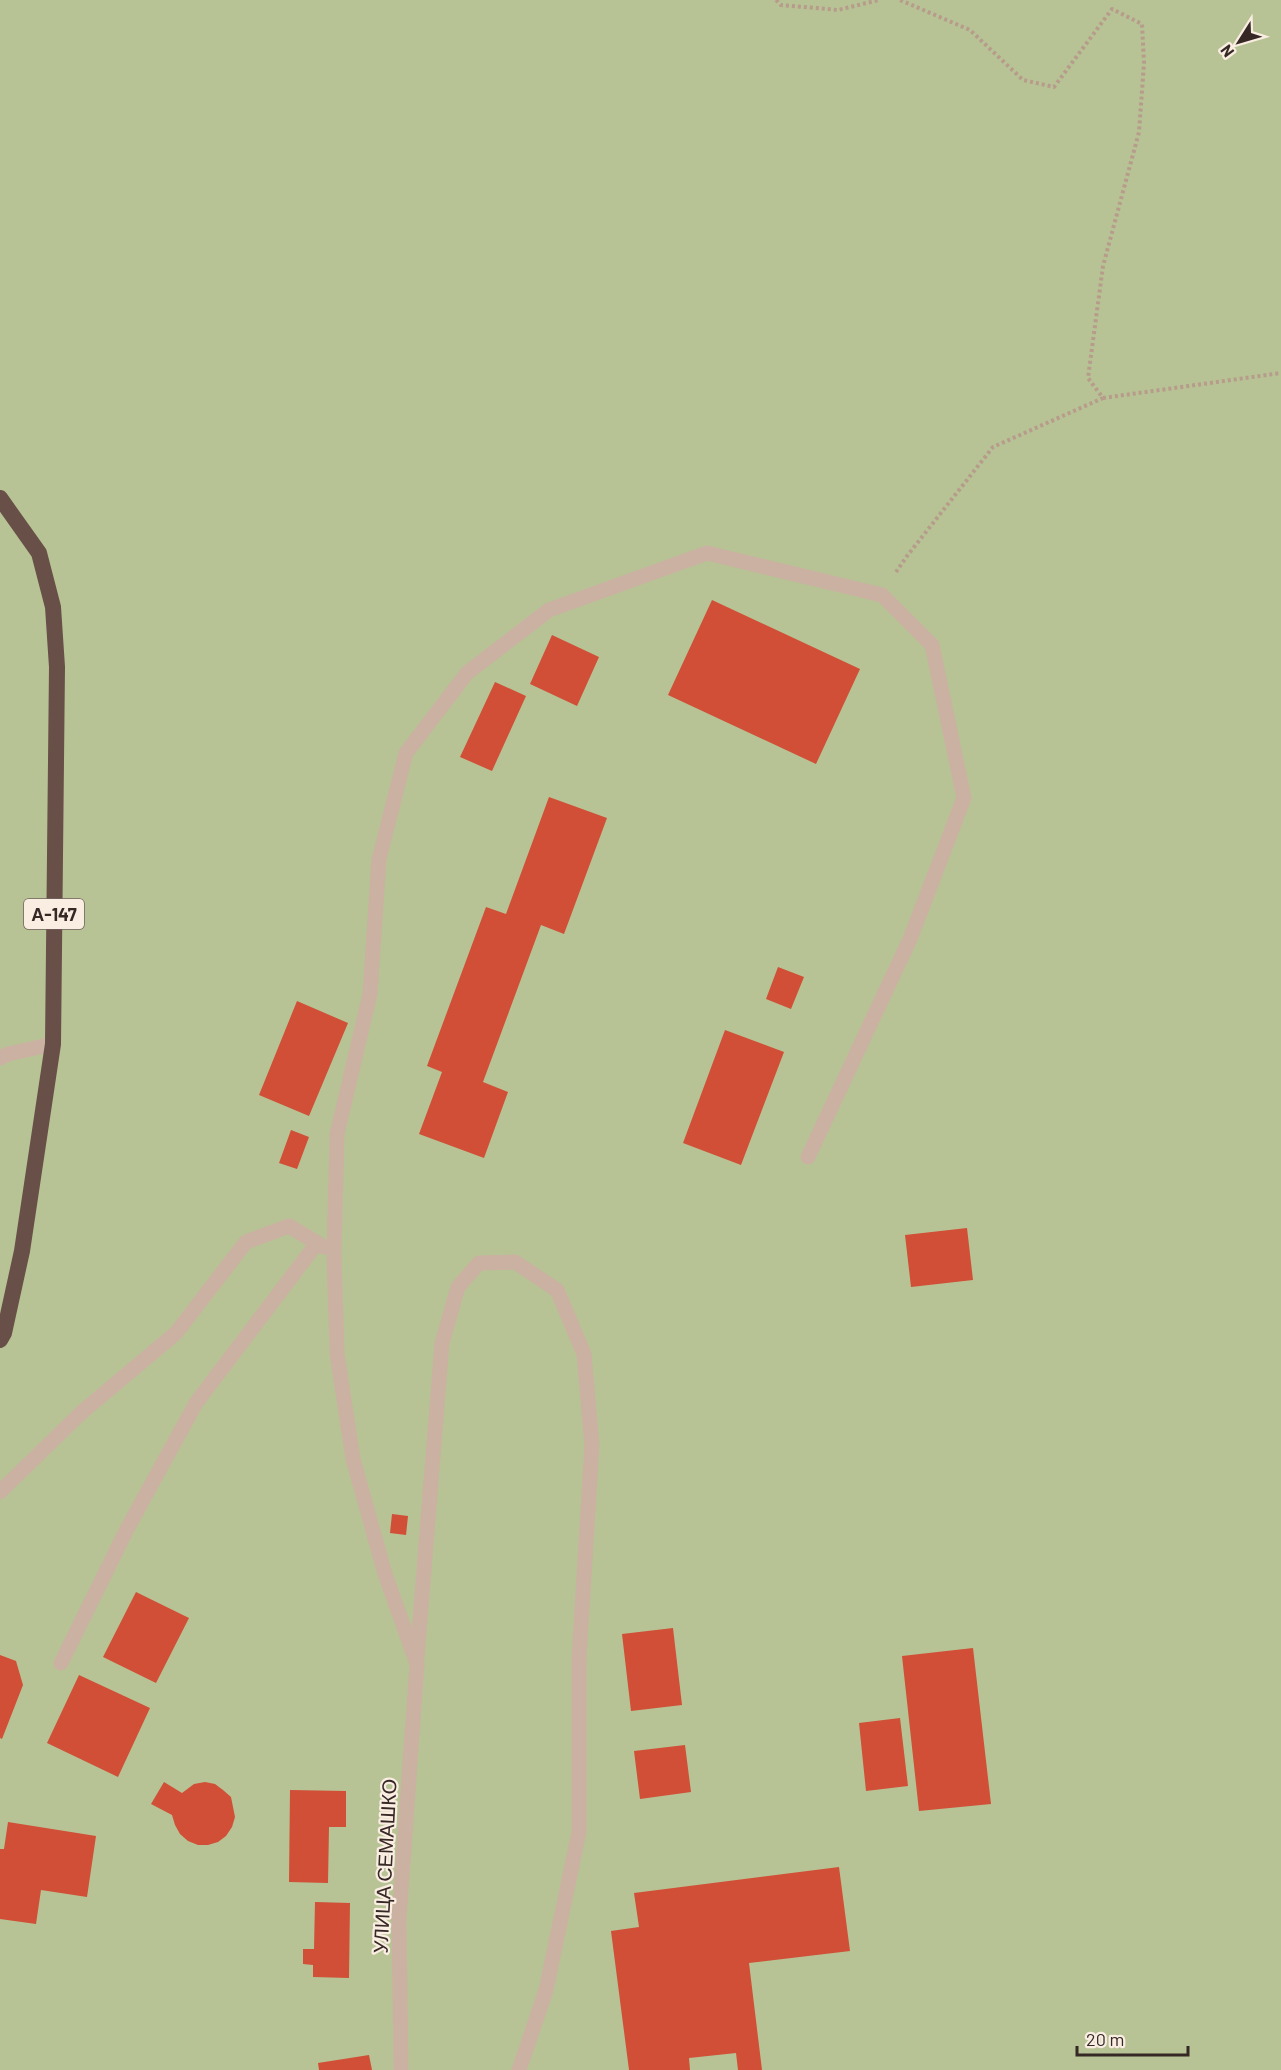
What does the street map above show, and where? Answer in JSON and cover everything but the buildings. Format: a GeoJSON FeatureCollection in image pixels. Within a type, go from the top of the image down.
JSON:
{"type":"FeatureCollection","features":[{"type":"Feature","properties":{"kind":"highway","name":"А-147"},"geometry":{"type":"LineString","coordinates":[[0,498],[39,554],[53,607],[57,667],[53,1044],[22,1251],[4,1333],[0,1340]]}},
{"type":"Feature","properties":{"kind":"street"},"geometry":{"type":"LineString","coordinates":[[417,1664],[385,1574],[353,1459],[337,1353],[334,1253],[337,1134],[370,994],[379,859],[406,753],[467,673],[549,610],[707,552],[882,595],[932,645],[964,798],[910,939],[808,1157]]}},
{"type":"Feature","properties":{"kind":"street"},"geometry":{"type":"LineString","coordinates":[[0,1058],[8,1054],[53,1044]]}},
{"type":"Feature","properties":{"kind":"street"},"geometry":{"type":"LineString","coordinates":[[0,1492],[81,1412],[176,1333],[246,1242],[289,1226],[334,1253]]}},
{"type":"Feature","properties":{"kind":"street"},"geometry":{"type":"LineString","coordinates":[[61,1663],[128,1527],[195,1403],[317,1243]]}},
{"type":"Feature","properties":{"kind":"street","name":"УЛИЦА СЕМАШКО"},"geometry":{"type":"LineString","coordinates":[[401,2070],[399,1919],[442,1343],[458,1287],[479,1263],[515,1262],[557,1290],[569,1316],[584,1354],[592,1445],[579,1658],[579,1832],[546,1990],[519,2070]]}},
{"type":"Feature","properties":{"kind":"path"},"geometry":{"type":"LineString","coordinates":[[776,0],[781,5],[838,10],[879,0]]}},
{"type":"Feature","properties":{"kind":"path"},"geometry":{"type":"LineString","coordinates":[[900,0],[970,30],[1023,80],[1054,87],[1112,9],[1142,24],[1144,63],[1139,132],[1103,266],[1088,378],[1103,398]]}},
{"type":"Feature","properties":{"kind":"path"},"geometry":{"type":"LineString","coordinates":[[882,595],[906,556],[993,447],[1103,398],[1281,373]]}},
{"type":"Feature","properties":{"kind":"green space"},"geometry":{"type":"Polygon","coordinates":[[[0,0],[1281,0],[1281,2070],[0,2070],[0,0]]]}}]}
